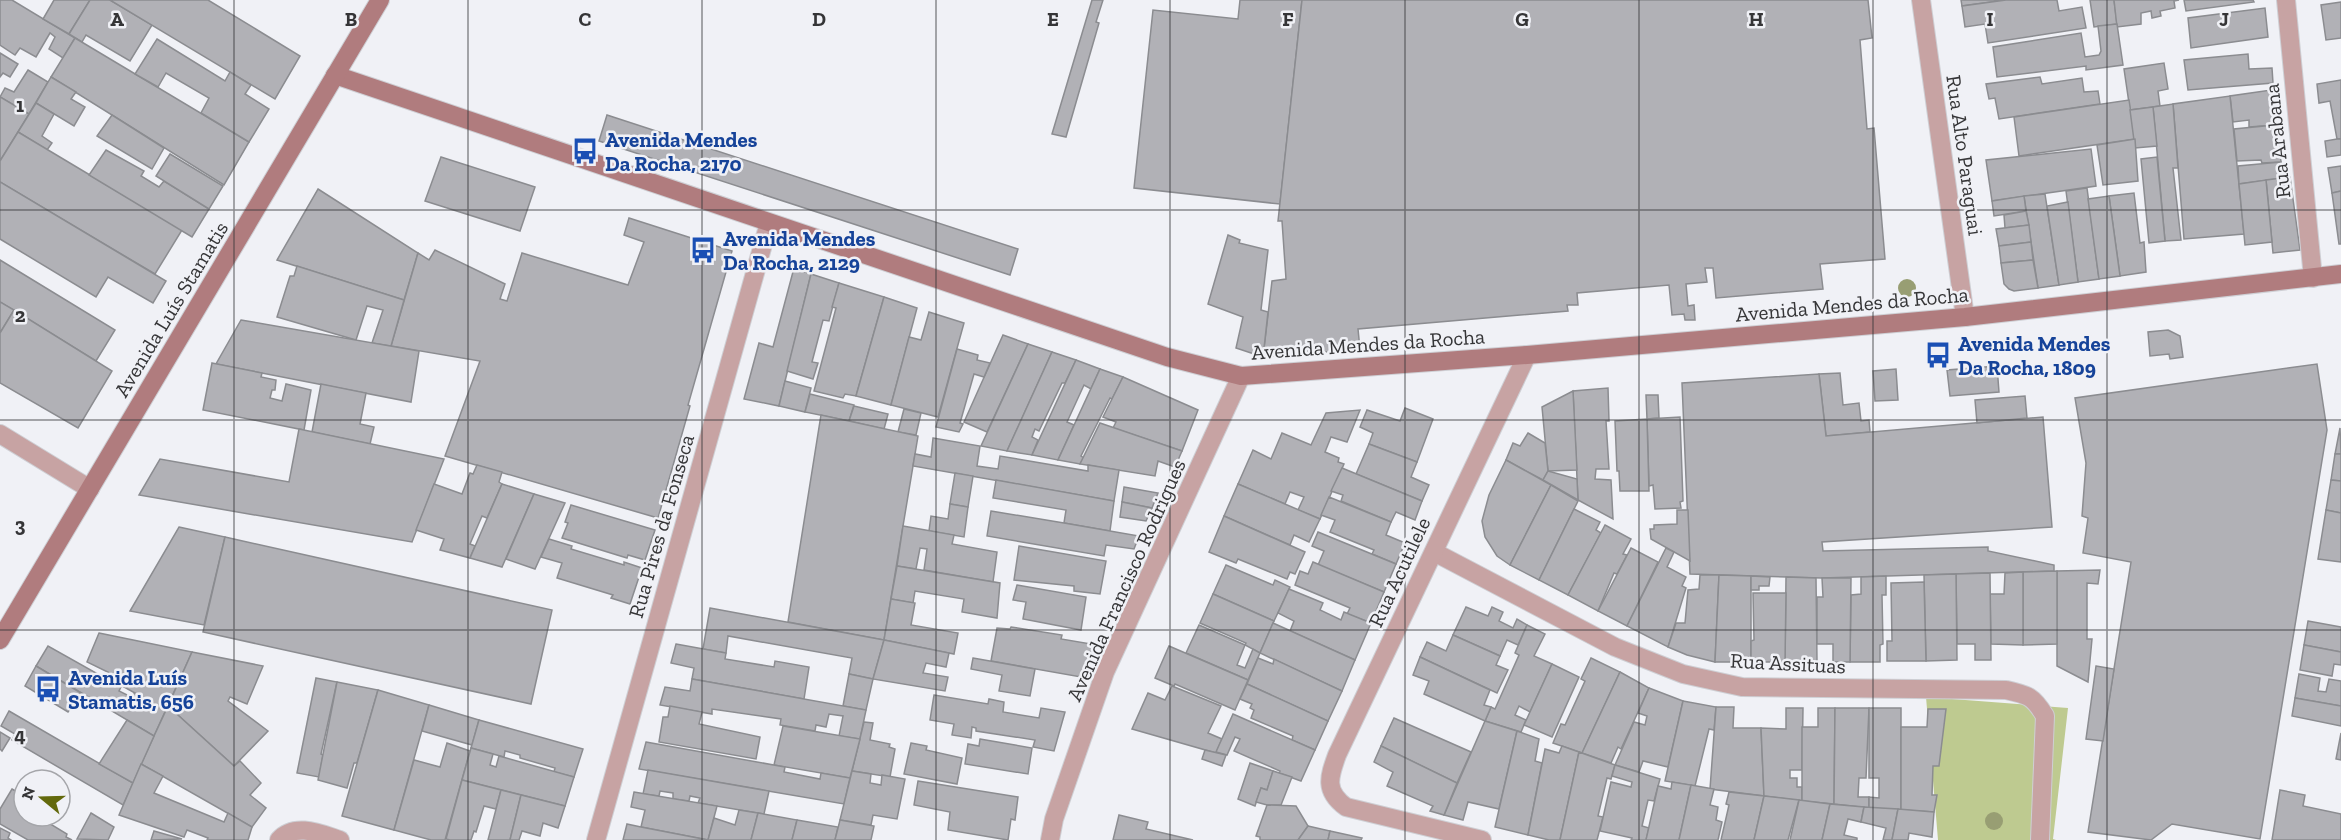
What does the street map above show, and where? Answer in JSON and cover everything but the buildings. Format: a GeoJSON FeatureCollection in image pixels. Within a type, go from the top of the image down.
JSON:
{"type":"FeatureCollection","features":[{"type":"Feature","properties":{"kind":"street","name":"Avenida Luís Stamatis"},"geometry":{"type":"LineString","coordinates":[[0,640],[380,0]]}},
{"type":"Feature","properties":{"kind":"street","name":"Rua Alto Paraguai"},"geometry":{"type":"LineString","coordinates":[[1921,0],[1965,317]]}},
{"type":"Feature","properties":{"kind":"street","name":"Rua Arabana"},"geometry":{"type":"LineString","coordinates":[[2286,0],[2313,278]]}},
{"type":"Feature","properties":{"kind":"street","name":"Avenida Mendes da Rocha"},"geometry":{"type":"LineString","coordinates":[[335,75],[1167,357],[1241,376],[1527,355],[1965,317],[2341,274]]}},
{"type":"Feature","properties":{"kind":"street","name":"Rua Pires da Fonseca"},"geometry":{"type":"LineString","coordinates":[[596,840],[768,223]]}},
{"type":"Feature","properties":{"kind":"street","name":"Rua Acutilele"},"geometry":{"type":"LineString","coordinates":[[1482,840],[1346,807],[1336,800],[1329,777],[1337,755],[1527,355]]}},
{"type":"Feature","properties":{"kind":"street","name":"Avenida Francisco Rodrigues"},"geometry":{"type":"LineString","coordinates":[[1050,840],[1054,819],[1106,672],[1241,376]]}},
{"type":"Feature","properties":{"kind":"street"},"geometry":{"type":"LineString","coordinates":[[0,435],[90,489]]}},
{"type":"Feature","properties":{"kind":"street","name":"Rua Assituas"},"geometry":{"type":"LineString","coordinates":[[1434,552],[1615,647],[1683,674],[1742,687],[2006,690],[2025,694],[2036,700],[2045,716],[2040,840]]}},
{"type":"Feature","properties":{"kind":"street"},"geometry":{"type":"LineString","coordinates":[[279,840],[284,835],[297,830],[340,840]]}},
{"type":"Feature","properties":{"kind":"green space"},"geometry":{"type":"Polygon","coordinates":[[[1926,697],[2068,708],[2053,839],[2056,840],[1938,840],[1926,697]]]}},
{"type":"Feature","properties":{"kind":"place","name":"Avenida Mendes Da Rocha, 2170"},"geometry":{"type":"Point","coordinates":[585,151]}},
{"type":"Feature","properties":{"kind":"place","name":"Avenida Mendes Da Rocha, 2129"},"geometry":{"type":"Point","coordinates":[703,250]}},
{"type":"Feature","properties":{"kind":"place","name":"Avenida Mendes Da Rocha, 1809"},"geometry":{"type":"Point","coordinates":[1938,355]}},
{"type":"Feature","properties":{"kind":"place","name":"Avenida Luís Stamatis, 656"},"geometry":{"type":"Point","coordinates":[48,689]}}]}
